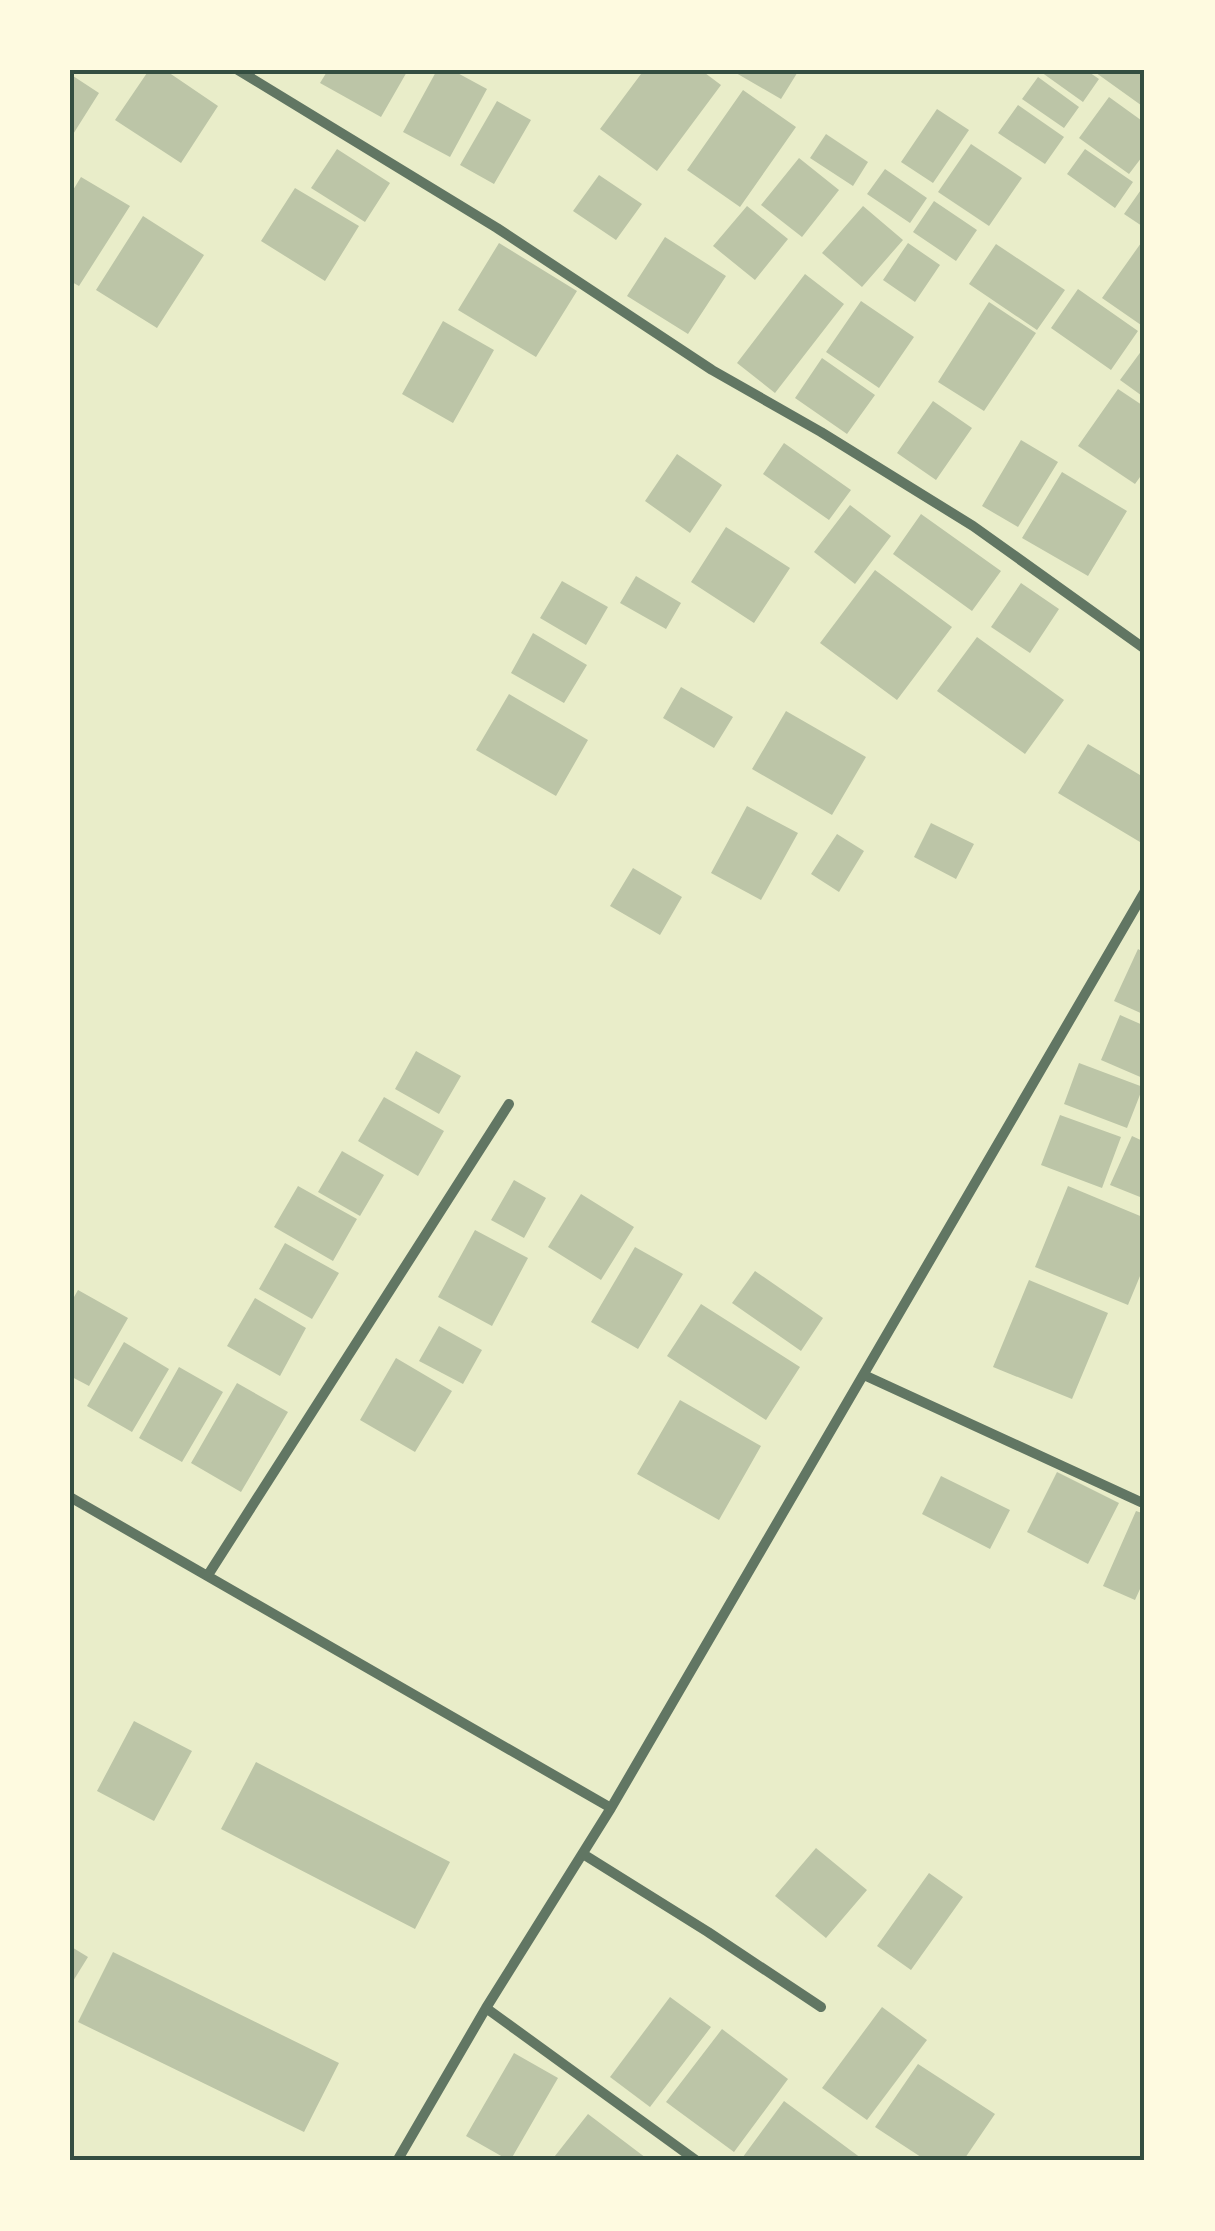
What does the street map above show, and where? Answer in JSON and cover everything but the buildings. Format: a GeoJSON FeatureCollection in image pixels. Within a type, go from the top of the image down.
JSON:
{"type":"FeatureCollection","features":[{"type":"Feature","properties":{"kind":"street"},"geometry":{"type":"LineString","coordinates":[[238,70],[497,228],[712,370],[973,526],[1145,648]]}},
{"type":"Feature","properties":{"kind":"street"},"geometry":{"type":"LineString","coordinates":[[397,2161],[486,2008],[611,1808],[1145,891]]}},
{"type":"Feature","properties":{"kind":"street"},"geometry":{"type":"LineString","coordinates":[[208,1575],[509,1104]]}},
{"type":"Feature","properties":{"kind":"street"},"geometry":{"type":"LineString","coordinates":[[864,1375],[1145,1504]]}},
{"type":"Feature","properties":{"kind":"street"},"geometry":{"type":"LineString","coordinates":[[70,1497],[611,1808]]}},
{"type":"Feature","properties":{"kind":"street"},"geometry":{"type":"LineString","coordinates":[[583,1854],[821,2007]]}},
{"type":"Feature","properties":{"kind":"street"},"geometry":{"type":"LineString","coordinates":[[486,2008],[697,2161]]}}]}
